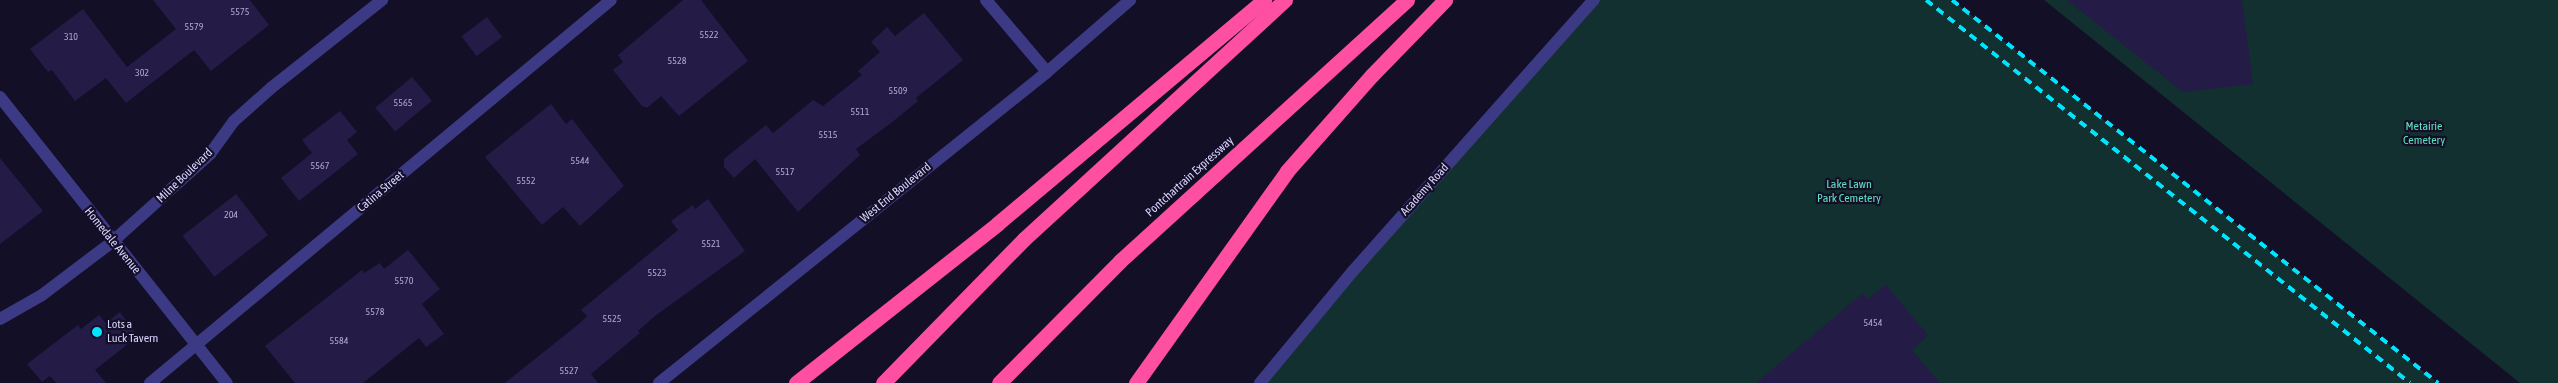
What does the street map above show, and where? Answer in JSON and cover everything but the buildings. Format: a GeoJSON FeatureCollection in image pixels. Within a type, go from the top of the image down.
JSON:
{"type":"FeatureCollection","features":[{"type":"Feature","properties":{"kind":"highway"},"geometry":{"type":"LineString","coordinates":[[796,383],[997,224],[1264,0]]}},
{"type":"Feature","properties":{"kind":"highway"},"geometry":{"type":"LineString","coordinates":[[883,383],[1024,239],[1285,0]]}},
{"type":"Feature","properties":{"kind":"highway","name":"Pontchartrain Expressway"},"geometry":{"type":"LineString","coordinates":[[998,383],[1120,261],[1408,0]]}},
{"type":"Feature","properties":{"kind":"highway"},"geometry":{"type":"LineString","coordinates":[[1136,383],[1287,171],[1372,75],[1445,0]]}},
{"type":"Feature","properties":{"kind":"street","name":"Milne Boulevard"},"geometry":{"type":"LineString","coordinates":[[0,319],[42,295],[112,242],[210,154],[234,121],[271,88],[382,0]]}},
{"type":"Feature","properties":{"kind":"street","name":"Catina Street"},"geometry":{"type":"LineString","coordinates":[[150,383],[611,0]]}},
{"type":"Feature","properties":{"kind":"street"},"geometry":{"type":"LineString","coordinates":[[986,0],[1047,72]]}},
{"type":"Feature","properties":{"kind":"street","name":"West End Boulevard"},"geometry":{"type":"LineString","coordinates":[[659,383],[1047,72],[1130,0]]}},
{"type":"Feature","properties":{"kind":"street","name":"Academy Road"},"geometry":{"type":"LineString","coordinates":[[1260,383],[1353,271],[1594,0]]}},
{"type":"Feature","properties":{"kind":"street","name":"Homedale Avenue"},"geometry":{"type":"LineString","coordinates":[[0,97],[112,242],[227,383]]}},
{"type":"Feature","properties":{"kind":"green space","name":"Lake Lawn Park Cemetery"},"geometry":{"type":"Polygon","coordinates":[[[1594,0],[1952,0],[2438,383],[1260,383],[1594,0]]]}},
{"type":"Feature","properties":{"kind":"green space","name":"Metairie Cemetery"},"geometry":{"type":"Polygon","coordinates":[[[2044,0],[2558,0],[2558,383],[2520,383],[2044,0]]]}},
{"type":"Feature","properties":{"kind":"railway"},"geometry":{"type":"LineString","coordinates":[[1926,0],[2410,383]]}},
{"type":"Feature","properties":{"kind":"railway"},"geometry":{"type":"LineString","coordinates":[[1952,0],[2438,383]]}},
{"type":"Feature","properties":{"kind":"place","name":"Lots a Luck Tavern"},"geometry":{"type":"Point","coordinates":[97,332]}}]}
